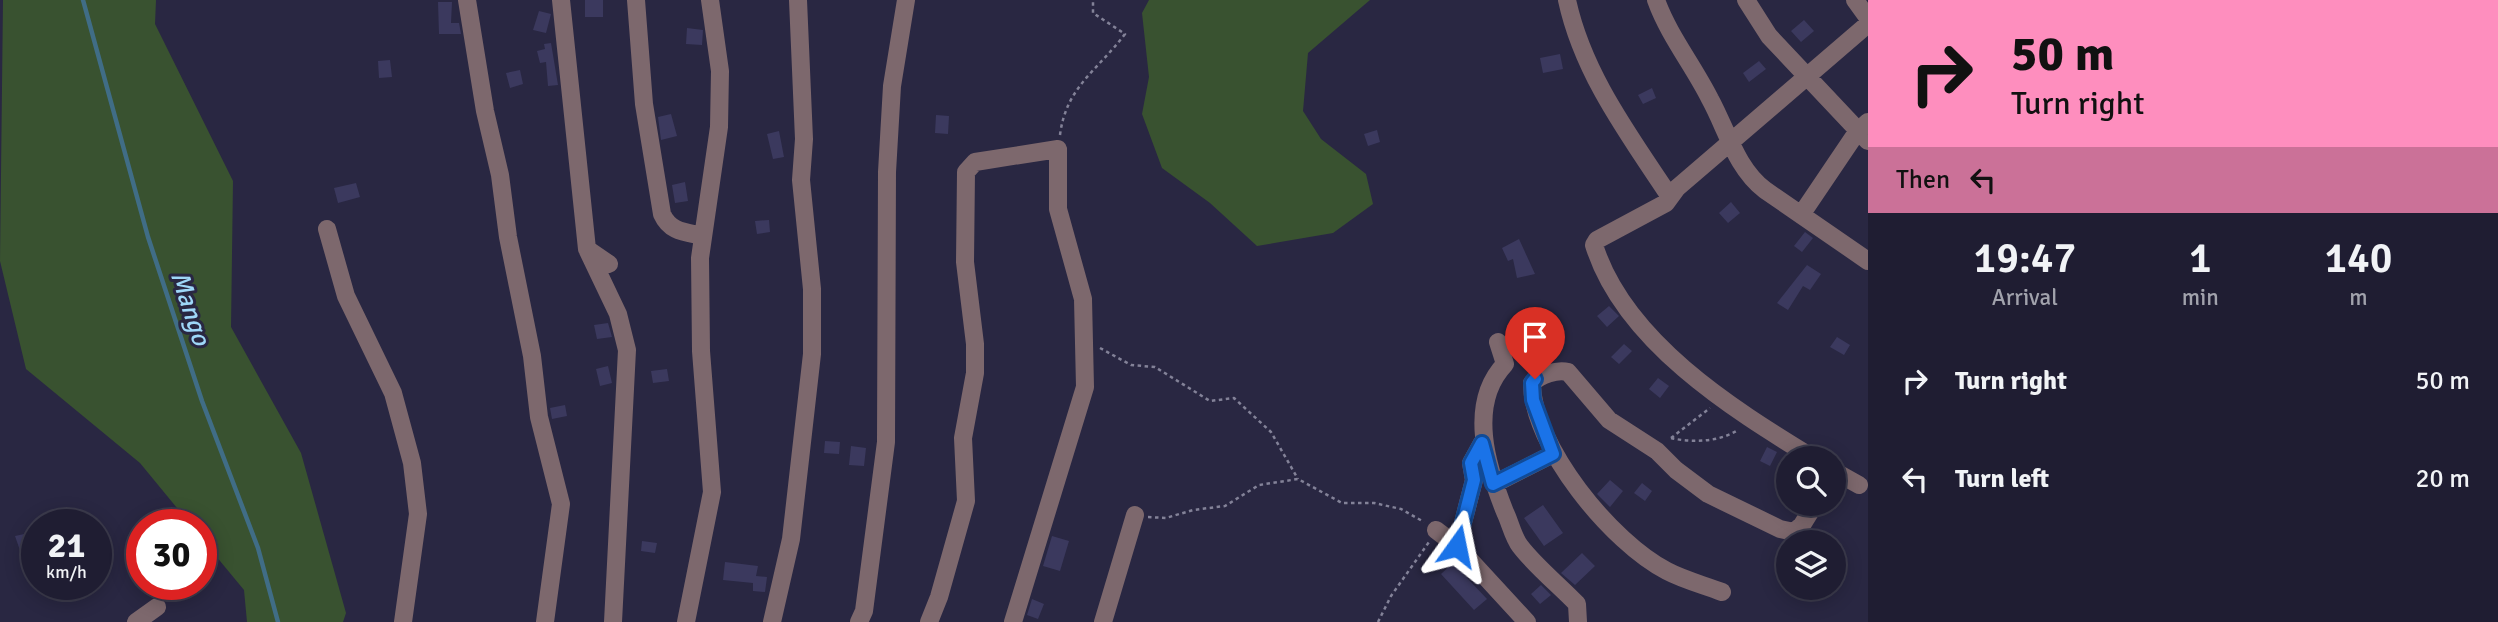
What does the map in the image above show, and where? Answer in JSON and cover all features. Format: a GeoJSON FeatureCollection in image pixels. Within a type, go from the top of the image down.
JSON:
{"type":"FeatureCollection","features":[{"type":"Feature","properties":{"kind":"street"},"geometry":{"type":"LineString","coordinates":[[467,0],[485,111],[500,175],[508,237],[532,356],[539,417],[561,504],[545,622]]}},
{"type":"Feature","properties":{"kind":"street"},"geometry":{"type":"LineString","coordinates":[[561,0],[587,248],[618,314],[626,350],[613,622]]}},
{"type":"Feature","properties":{"kind":"street"},"geometry":{"type":"LineString","coordinates":[[636,0],[644,104],[662,214],[666,223],[674,230],[703,236]]}},
{"type":"Feature","properties":{"kind":"street"},"geometry":{"type":"LineString","coordinates":[[686,622],[712,492],[701,351],[703,236],[719,127],[720,71],[710,0]]}},
{"type":"Feature","properties":{"kind":"street"},"geometry":{"type":"LineString","coordinates":[[772,622],[791,539],[812,354],[812,289],[801,180],[804,139],[798,0]]}},
{"type":"Feature","properties":{"kind":"street"},"geometry":{"type":"LineString","coordinates":[[859,622],[864,611],[884,474],[887,172],[891,86],[906,0]]}},
{"type":"Feature","properties":{"kind":"street"},"geometry":{"type":"LineString","coordinates":[[1567,0],[1574,29],[1595,76],[1670,197]]}},
{"type":"Feature","properties":{"kind":"street"},"geometry":{"type":"LineString","coordinates":[[1656,0],[1731,142],[1757,184],[1868,261]]}},
{"type":"Feature","properties":{"kind":"street"},"geometry":{"type":"LineString","coordinates":[[1746,0],[1769,36],[1806,78],[1864,132],[1801,215]]}},
{"type":"Feature","properties":{"kind":"street"},"geometry":{"type":"LineString","coordinates":[[1854,0],[1868,18]]}},
{"type":"Feature","properties":{"kind":"street"},"geometry":{"type":"LineString","coordinates":[[1794,446],[1751,419],[1667,354],[1628,313],[1594,245],[1597,240],[1666,203],[1837,48],[1868,24]]}},
{"type":"Feature","properties":{"kind":"street"},"geometry":{"type":"LineString","coordinates":[[929,622],[939,597],[966,501],[964,438],[975,363],[965,262],[966,172],[975,162],[1058,149],[1058,209],[1083,299],[1085,387],[1013,622]]}},
{"type":"Feature","properties":{"kind":"street"},"geometry":{"type":"LineString","coordinates":[[327,229],[346,296],[393,393],[412,463],[418,513],[403,622]]}},
{"type":"Feature","properties":{"kind":"street"},"geometry":{"type":"LineString","coordinates":[[587,248],[609,264]]}},
{"type":"Feature","properties":{"kind":"street"},"geometry":{"type":"LineString","coordinates":[[1498,342],[1505,364],[1495,374],[1486,408],[1482,443],[1493,484],[1519,545],[1577,604],[1578,622]]}},
{"type":"Feature","properties":{"kind":"street"},"geometry":{"type":"LineString","coordinates":[[1722,592],[1666,571],[1649,559],[1592,506],[1553,454],[1533,400],[1532,383],[1563,370],[1568,372],[1609,420],[1657,451],[1676,470],[1708,494],[1788,533],[1802,525],[1808,516]]}},
{"type":"Feature","properties":{"kind":"street"},"geometry":{"type":"LineString","coordinates":[[1457,546],[1474,480],[1471,463],[1482,443]]}},
{"type":"Feature","properties":{"kind":"street"},"geometry":{"type":"LineString","coordinates":[[1493,484],[1553,454]]}},
{"type":"Feature","properties":{"kind":"street"},"geometry":{"type":"LineString","coordinates":[[1846,477],[1860,485]]}},
{"type":"Feature","properties":{"kind":"street"},"geometry":{"type":"LineString","coordinates":[[1103,622],[1135,515]]}},
{"type":"Feature","properties":{"kind":"street"},"geometry":{"type":"LineString","coordinates":[[1436,530],[1457,546],[1527,622]]}},
{"type":"Feature","properties":{"kind":"street"},"geometry":{"type":"LineString","coordinates":[[136,622],[157,607]]}},
{"type":"Feature","properties":{"kind":"path"},"geometry":{"type":"LineString","coordinates":[[1058,149],[1063,111],[1071,94],[1110,55],[1125,34],[1093,13],[1093,0]]}},
{"type":"Feature","properties":{"kind":"path"},"geometry":{"type":"LineString","coordinates":[[1086,340],[1131,365],[1155,367],[1210,401],[1234,398],[1271,432],[1298,479],[1342,503],[1374,503],[1401,509],[1436,530],[1378,622]]}},
{"type":"Feature","properties":{"kind":"path"},"geometry":{"type":"LineString","coordinates":[[1657,451],[1724,398]]}},
{"type":"Feature","properties":{"kind":"path"},"geometry":{"type":"LineString","coordinates":[[1671,438],[1684,441],[1724,436],[1751,419]]}},
{"type":"Feature","properties":{"kind":"path"},"geometry":{"type":"LineString","coordinates":[[1135,515],[1166,518],[1193,510],[1225,506],[1259,485],[1298,479]]}},
{"type":"Feature","properties":{"kind":"green space"},"geometry":{"type":"Polygon","coordinates":[[[3,0],[156,0],[155,24],[233,181],[231,327],[301,453],[346,613],[343,622],[247,622],[244,590],[217,557],[217,509],[178,509],[140,463],[26,369],[0,261],[3,0]]]}},
{"type":"Feature","properties":{"kind":"green space"},"geometry":{"type":"Polygon","coordinates":[[[1149,0],[1370,0],[1308,53],[1303,111],[1321,139],[1366,174],[1373,204],[1333,233],[1257,246],[1210,203],[1162,168],[1142,114],[1149,77],[1142,13],[1149,0]]]}},
{"type":"Feature","properties":{"kind":"building"},"geometry":{"type":"Polygon","coordinates":[[[585,0],[603,0],[603,17],[585,17],[585,0]]]}},
{"type":"Feature","properties":{"kind":"building"},"geometry":{"type":"Polygon","coordinates":[[[438,2],[452,2],[451,23],[459,23],[461,34],[439,34],[438,2]]]}},
{"type":"Feature","properties":{"kind":"building"},"geometry":{"type":"Polygon","coordinates":[[[539,11],[551,14],[546,33],[533,30],[539,11]]]}},
{"type":"Feature","properties":{"kind":"building"},"geometry":{"type":"Polygon","coordinates":[[[1804,20],[1814,31],[1801,42],[1791,31],[1804,20]]]}},
{"type":"Feature","properties":{"kind":"building"},"geometry":{"type":"Polygon","coordinates":[[[687,28],[703,30],[702,45],[686,44],[687,28]]]}},
{"type":"Feature","properties":{"kind":"building"},"geometry":{"type":"Polygon","coordinates":[[[551,43],[558,85],[548,86],[546,62],[540,63],[537,51],[545,49],[544,44],[551,43]]]}},
{"type":"Feature","properties":{"kind":"building"},"geometry":{"type":"Polygon","coordinates":[[[1560,54],[1563,69],[1543,73],[1540,58],[1560,54]]]}},
{"type":"Feature","properties":{"kind":"building"},"geometry":{"type":"Polygon","coordinates":[[[390,60],[392,77],[379,78],[378,61],[390,60]]]}},
{"type":"Feature","properties":{"kind":"building"},"geometry":{"type":"Polygon","coordinates":[[[1759,61],[1766,69],[1749,82],[1743,73],[1759,61]]]}},
{"type":"Feature","properties":{"kind":"building"},"geometry":{"type":"Polygon","coordinates":[[[520,70],[523,84],[510,88],[506,73],[520,70]]]}},
{"type":"Feature","properties":{"kind":"building"},"geometry":{"type":"Polygon","coordinates":[[[1652,88],[1656,98],[1643,104],[1638,95],[1652,88]]]}},
{"type":"Feature","properties":{"kind":"building"},"geometry":{"type":"Polygon","coordinates":[[[671,114],[677,136],[661,140],[658,117],[671,114]]]}},
{"type":"Feature","properties":{"kind":"building"},"geometry":{"type":"Polygon","coordinates":[[[936,115],[949,116],[948,134],[935,133],[936,115]]]}},
{"type":"Feature","properties":{"kind":"building"},"geometry":{"type":"Polygon","coordinates":[[[1377,130],[1380,142],[1368,146],[1364,134],[1377,130]]]}},
{"type":"Feature","properties":{"kind":"building"},"geometry":{"type":"Polygon","coordinates":[[[779,131],[784,157],[773,159],[767,134],[779,131]]]}},
{"type":"Feature","properties":{"kind":"building"},"geometry":{"type":"Polygon","coordinates":[[[685,182],[688,201],[675,203],[672,185],[685,182]]]}},
{"type":"Feature","properties":{"kind":"building"},"geometry":{"type":"Polygon","coordinates":[[[356,183],[360,197],[338,203],[334,188],[356,183]]]}},
{"type":"Feature","properties":{"kind":"building"},"geometry":{"type":"Polygon","coordinates":[[[1731,202],[1740,213],[1728,223],[1719,213],[1731,202]]]}},
{"type":"Feature","properties":{"kind":"building"},"geometry":{"type":"Polygon","coordinates":[[[769,220],[770,232],[757,234],[755,221],[769,220]]]}},
{"type":"Feature","properties":{"kind":"building"},"geometry":{"type":"Polygon","coordinates":[[[1805,232],[1813,238],[1802,252],[1794,246],[1805,232]]]}},
{"type":"Feature","properties":{"kind":"building"},"geometry":{"type":"Polygon","coordinates":[[[1519,239],[1535,274],[1517,278],[1513,259],[1508,261],[1502,248],[1519,239]]]}},
{"type":"Feature","properties":{"kind":"building"},"geometry":{"type":"Polygon","coordinates":[[[1807,265],[1821,274],[1810,290],[1803,286],[1788,310],[1777,303],[1807,265]]]}},
{"type":"Feature","properties":{"kind":"building"},"geometry":{"type":"Polygon","coordinates":[[[1609,306],[1619,316],[1607,327],[1597,316],[1609,306]]]}},
{"type":"Feature","properties":{"kind":"building"},"geometry":{"type":"Polygon","coordinates":[[[608,323],[612,337],[597,339],[594,325],[608,323]]]}},
{"type":"Feature","properties":{"kind":"building"},"geometry":{"type":"Polygon","coordinates":[[[1837,337],[1850,345],[1844,355],[1830,347],[1837,337]]]}},
{"type":"Feature","properties":{"kind":"building"},"geometry":{"type":"Polygon","coordinates":[[[1624,344],[1632,351],[1619,364],[1611,357],[1624,344]]]}},
{"type":"Feature","properties":{"kind":"building"},"geometry":{"type":"Polygon","coordinates":[[[608,366],[612,383],[600,386],[596,369],[608,366]]]}},
{"type":"Feature","properties":{"kind":"building"},"geometry":{"type":"Polygon","coordinates":[[[667,369],[669,381],[653,383],[651,371],[667,369]]]}},
{"type":"Feature","properties":{"kind":"building"},"geometry":{"type":"Polygon","coordinates":[[[1658,378],[1669,386],[1660,398],[1649,389],[1658,378]]]}},
{"type":"Feature","properties":{"kind":"building"},"geometry":{"type":"Polygon","coordinates":[[[565,405],[567,416],[552,419],[550,408],[565,405]]]}},
{"type":"Feature","properties":{"kind":"building"},"geometry":{"type":"Polygon","coordinates":[[[825,441],[840,442],[839,454],[824,453],[825,441]]]}},
{"type":"Feature","properties":{"kind":"building"},"geometry":{"type":"Polygon","coordinates":[[[851,446],[866,448],[864,466],[849,465],[851,446]]]}},
{"type":"Feature","properties":{"kind":"building"},"geometry":{"type":"Polygon","coordinates":[[[1767,447],[1776,452],[1770,466],[1760,461],[1767,447]]]}},
{"type":"Feature","properties":{"kind":"building"},"geometry":{"type":"Polygon","coordinates":[[[1610,480],[1623,491],[1610,507],[1597,494],[1610,480]]]}},
{"type":"Feature","properties":{"kind":"building"},"geometry":{"type":"Polygon","coordinates":[[[1642,483],[1652,491],[1645,501],[1634,493],[1642,483]]]}},
{"type":"Feature","properties":{"kind":"building"},"geometry":{"type":"Polygon","coordinates":[[[1543,505],[1563,533],[1544,546],[1524,518],[1543,505]]]}},
{"type":"Feature","properties":{"kind":"building"},"geometry":{"type":"Polygon","coordinates":[[[21,535],[21,553],[15,536],[21,535]]]}},
{"type":"Feature","properties":{"kind":"building"},"geometry":{"type":"Polygon","coordinates":[[[1052,536],[1069,541],[1060,571],[1043,566],[1052,536]]]}},
{"type":"Feature","properties":{"kind":"building"},"geometry":{"type":"Polygon","coordinates":[[[642,541],[657,543],[655,553],[641,551],[642,541]]]}},
{"type":"Feature","properties":{"kind":"building"},"geometry":{"type":"Polygon","coordinates":[[[1582,553],[1595,566],[1575,585],[1561,573],[1582,553]]]}},
{"type":"Feature","properties":{"kind":"building"},"geometry":{"type":"Polygon","coordinates":[[[725,562],[758,566],[756,576],[767,577],[765,592],[753,591],[753,583],[723,580],[725,562]]]}},
{"type":"Feature","properties":{"kind":"building"},"geometry":{"type":"Polygon","coordinates":[[[1453,563],[1487,599],[1474,610],[1441,574],[1453,563]]]}},
{"type":"Feature","properties":{"kind":"building"},"geometry":{"type":"Polygon","coordinates":[[[1541,585],[1551,595],[1540,604],[1531,594],[1541,585]]]}},
{"type":"Feature","properties":{"kind":"building"},"geometry":{"type":"Polygon","coordinates":[[[1032,599],[1044,604],[1038,619],[1027,615],[1032,599]]]}},
{"type":"Feature","properties":{"kind":"waterway","name":"Mango"},"geometry":{"type":"LineString","coordinates":[[83,0],[148,237],[202,401],[258,548],[278,622]]}},
{"type":"Feature","properties":{"kind":"route"},"geometry":{"type":"LineString","coordinates":[[1457,546],[1474,480],[1471,463],[1482,443],[1493,484],[1553,454],[1532,395],[1532,383],[1535,379]]}}]}
